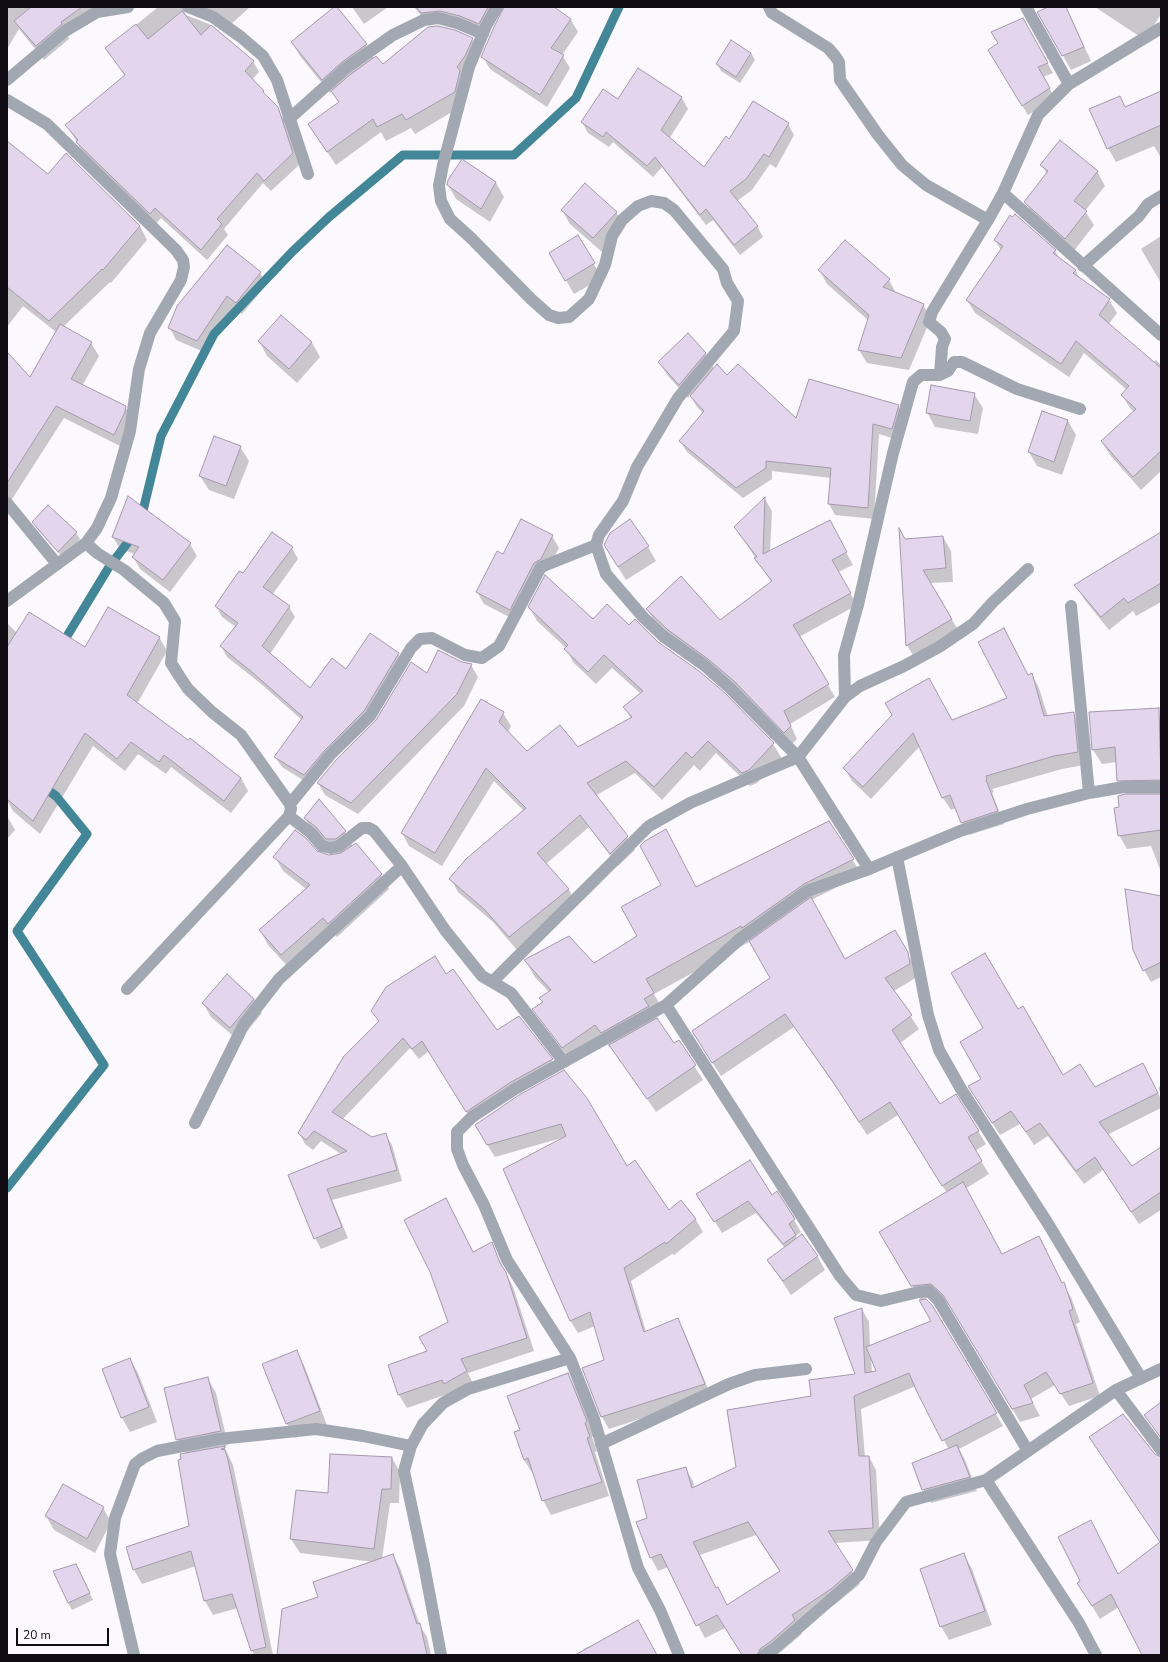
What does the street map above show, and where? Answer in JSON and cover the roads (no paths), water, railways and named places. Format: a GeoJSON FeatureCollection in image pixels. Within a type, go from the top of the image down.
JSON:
{"type":"FeatureCollection","features":[{"type":"Feature","properties":{"kind":"street"},"geometry":{"type":"LineString","coordinates":[[7,80],[64,31],[97,12],[128,7]]}},
{"type":"Feature","properties":{"kind":"street"},"geometry":{"type":"LineString","coordinates":[[188,7],[213,17],[241,37],[263,56],[277,80],[308,174]]}},
{"type":"Feature","properties":{"kind":"street"},"geometry":{"type":"LineString","coordinates":[[497,7],[483,34],[469,67],[443,165],[439,186],[442,201],[450,219],[471,238],[531,299],[549,315],[558,318],[569,317],[589,299],[604,265],[612,236],[622,220],[638,206],[651,201],[664,203],[674,210],[723,269],[727,282],[738,301],[734,331],[678,398],[638,467],[622,501],[599,535],[596,545],[606,574],[644,618],[663,636],[704,665],[730,688],[798,757],[869,869]]}},
{"type":"Feature","properties":{"kind":"street"},"geometry":{"type":"LineString","coordinates":[[769,7],[772,13],[828,48],[835,56],[839,62],[840,80],[878,135],[902,165],[926,185],[988,220]]}},
{"type":"Feature","properties":{"kind":"street"},"geometry":{"type":"LineString","coordinates":[[1026,7],[1069,84]]}},
{"type":"Feature","properties":{"kind":"street"},"geometry":{"type":"LineString","coordinates":[[289,119],[346,68],[393,35],[424,20],[438,18],[457,23],[483,34]]}},
{"type":"Feature","properties":{"kind":"street"},"geometry":{"type":"LineString","coordinates":[[940,375],[942,347],[945,339],[941,332],[929,322],[930,317],[1003,193],[1038,115],[1069,84],[1161,28]]}},
{"type":"Feature","properties":{"kind":"street"},"geometry":{"type":"LineString","coordinates":[[7,100],[47,124],[176,250],[183,260],[184,267],[180,280],[150,333],[140,369],[130,432],[111,498],[97,528],[86,543],[7,601]]}},
{"type":"Feature","properties":{"kind":"street"},"geometry":{"type":"LineString","coordinates":[[1003,193],[1161,335]]}},
{"type":"Feature","properties":{"kind":"street"},"geometry":{"type":"LineString","coordinates":[[1083,266],[1123,230],[1148,204],[1161,196]]}},
{"type":"Feature","properties":{"kind":"street"},"geometry":{"type":"LineString","coordinates":[[845,697],[844,655],[858,605],[893,453],[913,382],[921,374],[940,375],[948,371],[954,362],[962,362],[1017,389],[1080,409]]}},
{"type":"Feature","properties":{"kind":"street"},"geometry":{"type":"LineString","coordinates":[[7,503],[57,564]]}},
{"type":"Feature","properties":{"kind":"street"},"geometry":{"type":"LineString","coordinates":[[86,543],[97,553],[124,570],[164,603],[175,621],[170,663],[188,689],[212,712],[241,735],[290,810],[322,846],[331,848],[339,846],[362,828],[369,828],[374,831],[402,866],[445,930],[482,976],[501,985],[512,993],[564,1062]]}},
{"type":"Feature","properties":{"kind":"street"},"geometry":{"type":"LineString","coordinates":[[127,989],[290,810],[330,755],[370,716],[411,648],[420,639],[432,638],[465,655],[482,658],[499,646],[542,567],[596,545]]}},
{"type":"Feature","properties":{"kind":"street"},"geometry":{"type":"LineString","coordinates":[[492,982],[649,826],[690,803],[798,757],[845,697],[860,686],[904,666],[939,647],[973,624],[993,602],[1028,570]]}},
{"type":"Feature","properties":{"kind":"street"},"geometry":{"type":"LineString","coordinates":[[1071,606],[1089,793]]}},
{"type":"Feature","properties":{"kind":"street"},"geometry":{"type":"LineString","coordinates":[[679,1655],[660,1610],[638,1568],[594,1419],[570,1358],[507,1260],[484,1205],[462,1165],[457,1149],[457,1132],[472,1117],[515,1089],[666,1005],[741,938],[807,891],[869,869],[960,831],[1027,809],[1089,793],[1124,787],[1161,787]]}},
{"type":"Feature","properties":{"kind":"street"},"geometry":{"type":"LineString","coordinates":[[897,857],[928,1015],[939,1050],[961,1089],[1047,1222],[1141,1378]]}},
{"type":"Feature","properties":{"kind":"street"},"geometry":{"type":"LineString","coordinates":[[196,1123],[244,1024],[279,979],[402,866]]}},
{"type":"Feature","properties":{"kind":"street"},"geometry":{"type":"LineString","coordinates":[[666,1005],[840,1276],[856,1295],[881,1301],[929,1291],[938,1300],[1028,1451]]}},
{"type":"Feature","properties":{"kind":"street"},"geometry":{"type":"LineString","coordinates":[[441,1655],[404,1471],[411,1446],[423,1424],[442,1403],[468,1389],[570,1358]]}},
{"type":"Feature","properties":{"kind":"street"},"geometry":{"type":"LineString","coordinates":[[601,1444],[729,1384],[755,1375],[806,1369]]}},
{"type":"Feature","properties":{"kind":"street"},"geometry":{"type":"LineString","coordinates":[[764,1655],[775,1648],[859,1575],[876,1542],[906,1502],[986,1480],[1116,1390],[1161,1369]]}},
{"type":"Feature","properties":{"kind":"street"},"geometry":{"type":"LineString","coordinates":[[1116,1390],[1161,1450]]}},
{"type":"Feature","properties":{"kind":"street"},"geometry":{"type":"LineString","coordinates":[[134,1655],[110,1554],[115,1518],[135,1464],[142,1458],[157,1451],[219,1439],[316,1429],[363,1436],[411,1446]]}},
{"type":"Feature","properties":{"kind":"street"},"geometry":{"type":"LineString","coordinates":[[986,1480],[1079,1623],[1096,1655]]}},
{"type":"Feature","properties":{"kind":"waterway"},"geometry":{"type":"LineString","coordinates":[[141,519],[161,436],[214,334],[292,252],[329,217],[403,155],[514,155],[576,98],[619,7]]}},
{"type":"Feature","properties":{"kind":"waterway"},"geometry":{"type":"LineString","coordinates":[[61,646],[109,567],[135,533]]}},
{"type":"Feature","properties":{"kind":"waterway"},"geometry":{"type":"LineString","coordinates":[[7,1188],[104,1065],[17,931],[87,834],[56,796],[41,785]]}}]}
